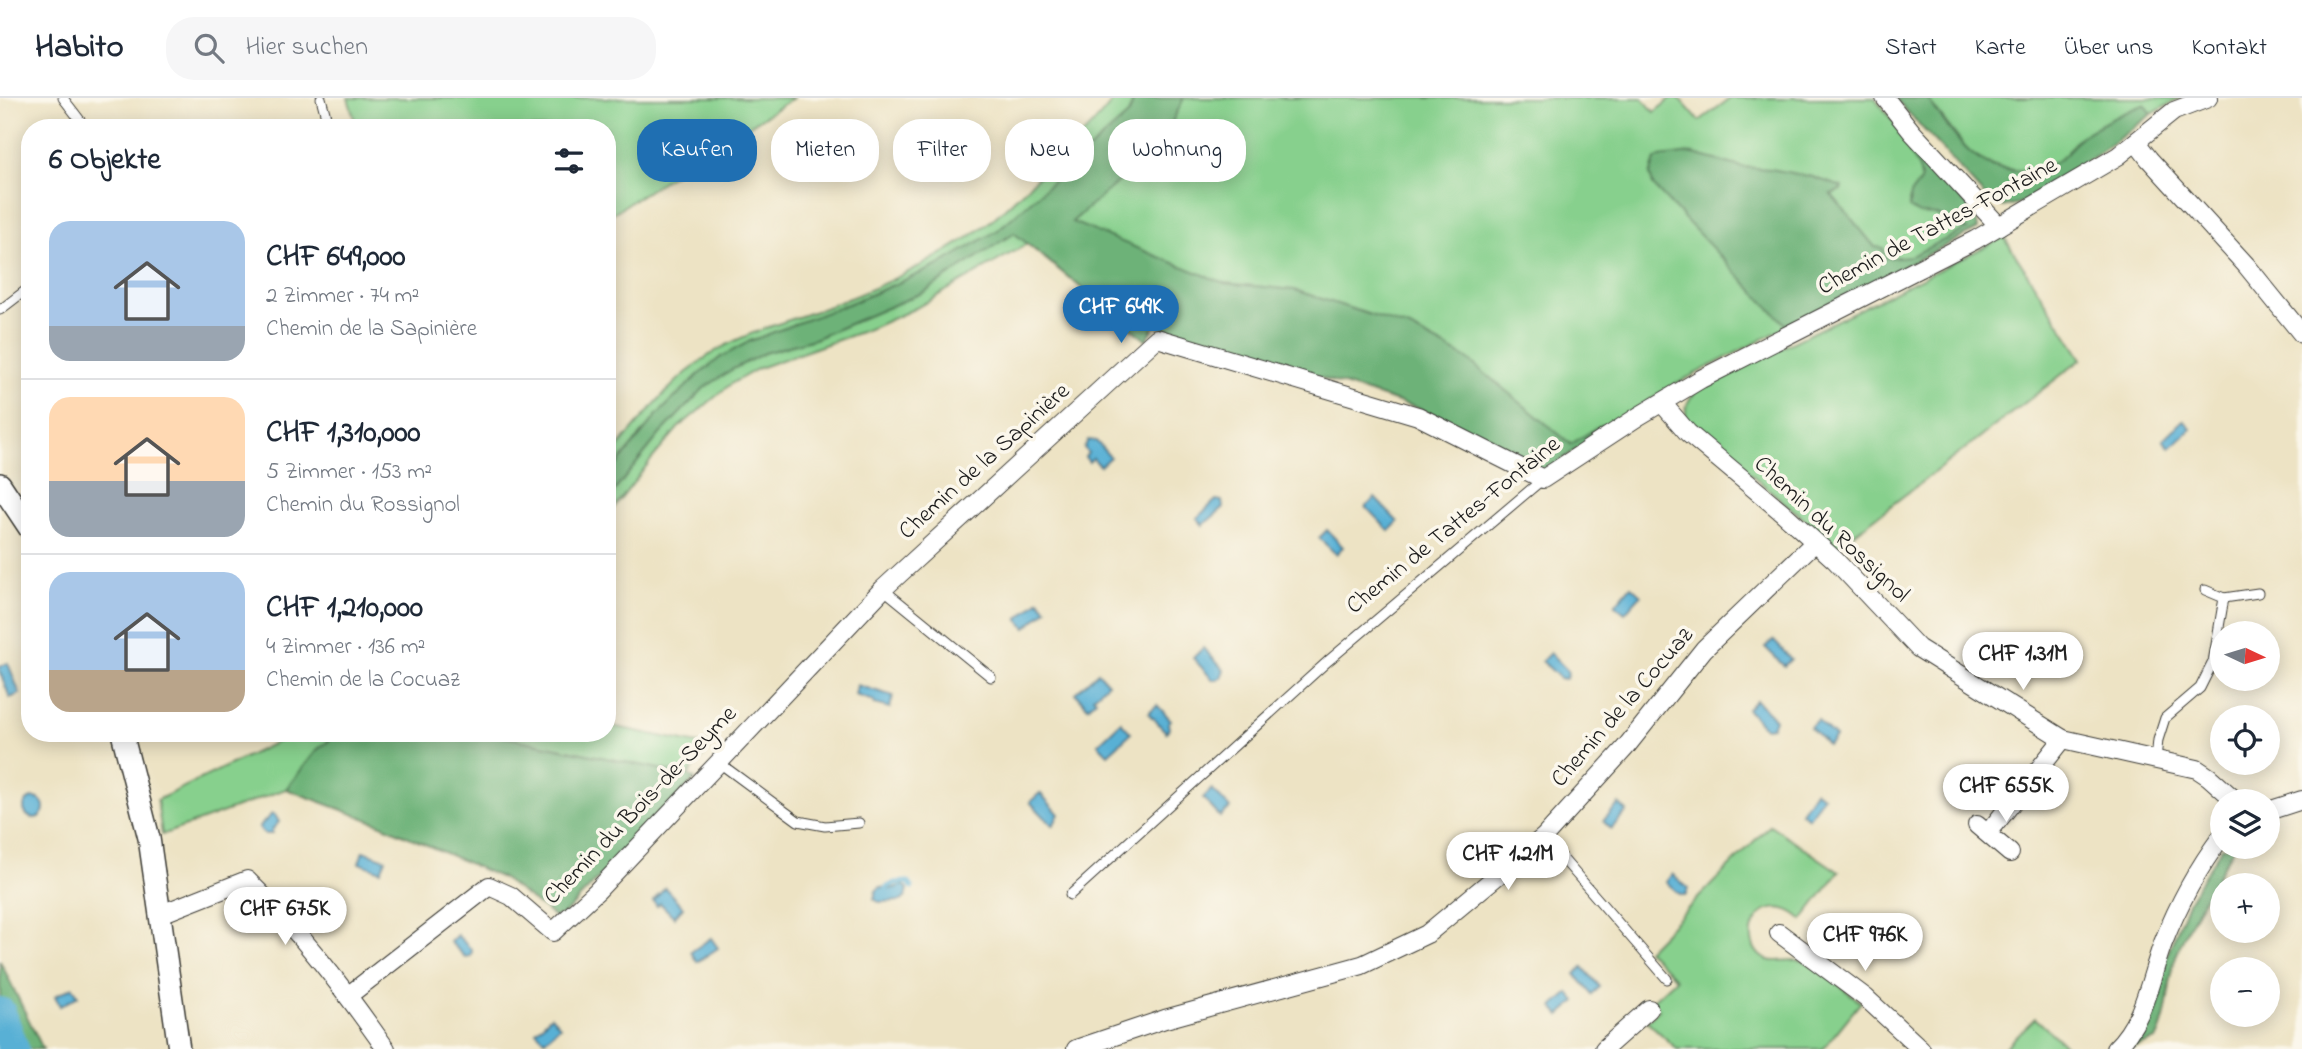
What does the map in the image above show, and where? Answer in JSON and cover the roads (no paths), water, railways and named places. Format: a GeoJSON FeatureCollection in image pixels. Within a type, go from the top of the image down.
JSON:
{"type":"FeatureCollection","features":[{"type":"Feature","properties":{"kind":"street"},"geometry":{"type":"LineString","coordinates":[[1885,98],[1912,132],[1999,226]]}},
{"type":"Feature","properties":{"kind":"street","name":"Chemin de Tattes-Fontaine"},"geometry":{"type":"LineString","coordinates":[[1543,479],[1701,379],[1999,226],[2118,156],[2174,111],[2208,98]]}},
{"type":"Feature","properties":{"kind":"street"},"geometry":{"type":"LineString","coordinates":[[2136,142],[2246,265],[2302,334]]}},
{"type":"Feature","properties":{"kind":"street","name":"Chemin de la Sapinière"},"geometry":{"type":"LineString","coordinates":[[797,680],[883,589],[1157,338],[1418,416],[1543,479]]}},
{"type":"Feature","properties":{"kind":"street","name":"Chemin du Rossignol"},"geometry":{"type":"LineString","coordinates":[[1662,403],[1688,433],[1815,542],[1918,648],[2063,739],[2197,769],[2222,789]]}},
{"type":"Feature","properties":{"kind":"street"},"geometry":{"type":"LineString","coordinates":[[0,484],[21,509]]}},
{"type":"Feature","properties":{"kind":"street","name":"Chemin de la Cocuaz"},"geometry":{"type":"LineString","coordinates":[[1076,1049],[1174,1017],[1362,965],[1427,934],[1544,837],[1625,748],[1704,649],[1815,542]]}},
{"type":"Feature","properties":{"kind":"street","name":"Chemin du Bois-de-Seyme"},"geometry":{"type":"LineString","coordinates":[[349,995],[489,887],[511,897],[553,932],[597,891],[797,680]]}},
{"type":"Feature","properties":{"kind":"street"},"geometry":{"type":"LineString","coordinates":[[2010,853],[1982,829],[2063,739]]}},
{"type":"Feature","properties":{"kind":"street"},"geometry":{"type":"LineString","coordinates":[[124,742],[149,838],[179,1049]]}},
{"type":"Feature","properties":{"kind":"street"},"geometry":{"type":"LineString","coordinates":[[2280,807],[2302,800]]}},
{"type":"Feature","properties":{"kind":"street"},"geometry":{"type":"LineString","coordinates":[[2115,1049],[2129,1034],[2138,1018],[2173,920],[2210,854]]}},
{"type":"Feature","properties":{"kind":"street"},"geometry":{"type":"LineString","coordinates":[[161,914],[247,880],[282,914],[349,995],[386,1049]]}},
{"type":"Feature","properties":{"kind":"street"},"geometry":{"type":"LineString","coordinates":[[1779,933],[1866,998],[1921,1049]]}},
{"type":"Feature","properties":{"kind":"street"},"geometry":{"type":"LineString","coordinates":[[1604,1049],[1649,1009]]}},
{"type":"Feature","properties":{"kind":"lane"},"geometry":{"type":"LineString","coordinates":[[63,98],[79,119]]}},
{"type":"Feature","properties":{"kind":"lane"},"geometry":{"type":"LineString","coordinates":[[321,98],[327,119]]}},
{"type":"Feature","properties":{"kind":"lane"},"geometry":{"type":"LineString","coordinates":[[0,310],[21,294]]}},
{"type":"Feature","properties":{"kind":"lane","name":"Chemin de Tattes-Fontaine"},"geometry":{"type":"LineString","coordinates":[[1070,895],[1328,661],[1543,479]]}},
{"type":"Feature","properties":{"kind":"lane"},"geometry":{"type":"LineString","coordinates":[[883,589],[991,677]]}},
{"type":"Feature","properties":{"kind":"lane"},"geometry":{"type":"LineString","coordinates":[[2205,590],[2224,598],[2258,593]]}},
{"type":"Feature","properties":{"kind":"lane"},"geometry":{"type":"LineString","coordinates":[[2156,759],[2161,726],[2165,718],[2200,688],[2213,662],[2224,598]]}},
{"type":"Feature","properties":{"kind":"lane"},"geometry":{"type":"LineString","coordinates":[[718,762],[798,821],[825,826],[859,823]]}},
{"type":"Feature","properties":{"kind":"lane"},"geometry":{"type":"LineString","coordinates":[[1544,837],[1667,979]]}},
{"type":"Feature","properties":{"kind":"water"},"geometry":{"type":"Polygon","coordinates":[[[2184,420],[2191,429],[2170,448],[2163,440],[2184,420]]]}},
{"type":"Feature","properties":{"kind":"water"},"geometry":{"type":"Polygon","coordinates":[[[1088,440],[1096,441],[1110,457],[1100,466],[1093,458],[1089,462],[1085,457],[1088,453],[1084,448],[1088,440]]]}},
{"type":"Feature","properties":{"kind":"water"},"geometry":{"type":"Polygon","coordinates":[[[1375,498],[1398,522],[1389,531],[1366,507],[1375,498]]]}},
{"type":"Feature","properties":{"kind":"water"},"geometry":{"type":"Polygon","coordinates":[[[1216,500],[1222,501],[1223,508],[1203,525],[1197,518],[1216,500]]]}},
{"type":"Feature","properties":{"kind":"water"},"geometry":{"type":"Polygon","coordinates":[[[1327,530],[1343,547],[1336,554],[1319,538],[1327,530]]]}},
{"type":"Feature","properties":{"kind":"water"},"geometry":{"type":"Polygon","coordinates":[[[1631,586],[1641,595],[1625,613],[1615,605],[1631,586]]]}},
{"type":"Feature","properties":{"kind":"water"},"geometry":{"type":"Polygon","coordinates":[[[1039,600],[1047,609],[1026,628],[1018,619],[1039,600]]]}},
{"type":"Feature","properties":{"kind":"water"},"geometry":{"type":"Polygon","coordinates":[[[1773,640],[1791,659],[1784,666],[1765,647],[1773,640]]]}},
{"type":"Feature","properties":{"kind":"water"},"geometry":{"type":"Polygon","coordinates":[[[1203,648],[1224,670],[1221,678],[1213,680],[1193,658],[1203,648]]]}},
{"type":"Feature","properties":{"kind":"water"},"geometry":{"type":"Polygon","coordinates":[[[1550,653],[1567,670],[1565,679],[1560,678],[1542,661],[1550,653]]]}},
{"type":"Feature","properties":{"kind":"water"},"geometry":{"type":"Polygon","coordinates":[[[8,663],[20,694],[10,698],[0,672],[0,666],[8,663]]]}},
{"type":"Feature","properties":{"kind":"water"},"geometry":{"type":"Polygon","coordinates":[[[1098,672],[1108,683],[1093,697],[1096,700],[1088,707],[1075,693],[1098,672]]]}},
{"type":"Feature","properties":{"kind":"water"},"geometry":{"type":"Polygon","coordinates":[[[857,685],[893,696],[890,708],[855,695],[857,685]]]}},
{"type":"Feature","properties":{"kind":"water"},"geometry":{"type":"Polygon","coordinates":[[[1756,700],[1775,719],[1772,727],[1765,728],[1747,709],[1756,700]]]}},
{"type":"Feature","properties":{"kind":"water"},"geometry":{"type":"Polygon","coordinates":[[[1157,705],[1171,720],[1166,732],[1148,713],[1157,705]]]}},
{"type":"Feature","properties":{"kind":"water"},"geometry":{"type":"Polygon","coordinates":[[[1817,720],[1835,737],[1828,745],[1810,727],[1817,720]]]}},
{"type":"Feature","properties":{"kind":"water"},"geometry":{"type":"Polygon","coordinates":[[[1121,722],[1131,733],[1108,754],[1098,744],[1121,722]]]}},
{"type":"Feature","properties":{"kind":"water"},"geometry":{"type":"Polygon","coordinates":[[[1212,789],[1230,808],[1220,817],[1203,798],[1212,789]]]}},
{"type":"Feature","properties":{"kind":"water"},"geometry":{"type":"Polygon","coordinates":[[[1815,791],[1823,796],[1809,818],[1801,812],[1815,791]]]}},
{"type":"Feature","properties":{"kind":"water"},"geometry":{"type":"Polygon","coordinates":[[[1040,793],[1059,814],[1053,826],[1030,802],[1040,793]]]}},
{"type":"Feature","properties":{"kind":"water"},"geometry":{"type":"Polygon","coordinates":[[[34,798],[41,801],[44,808],[41,815],[34,818],[27,815],[24,808],[27,801],[34,798]]]}},
{"type":"Feature","properties":{"kind":"water"},"geometry":{"type":"Polygon","coordinates":[[[1619,804],[1627,811],[1611,829],[1603,821],[1619,804]]]}},
{"type":"Feature","properties":{"kind":"water"},"geometry":{"type":"Polygon","coordinates":[[[272,814],[279,822],[272,834],[264,834],[259,827],[272,814]]]}},
{"type":"Feature","properties":{"kind":"water"},"geometry":{"type":"Polygon","coordinates":[[[363,851],[386,859],[381,871],[359,863],[363,851]]]}},
{"type":"Feature","properties":{"kind":"water"},"geometry":{"type":"Polygon","coordinates":[[[1672,874],[1688,888],[1686,895],[1681,895],[1666,882],[1672,874]]]}},
{"type":"Feature","properties":{"kind":"water"},"geometry":{"type":"Polygon","coordinates":[[[904,885],[908,889],[906,897],[901,901],[879,902],[874,899],[880,887],[891,889],[904,885]]]}},
{"type":"Feature","properties":{"kind":"water"},"geometry":{"type":"Polygon","coordinates":[[[665,888],[683,907],[674,917],[660,903],[657,906],[653,901],[665,888]]]}},
{"type":"Feature","properties":{"kind":"water"},"geometry":{"type":"Polygon","coordinates":[[[254,901],[266,922],[256,926],[247,907],[248,903],[254,901]]]}},
{"type":"Feature","properties":{"kind":"water"},"geometry":{"type":"Polygon","coordinates":[[[457,935],[472,950],[471,956],[465,957],[450,942],[457,935]]]}},
{"type":"Feature","properties":{"kind":"water"},"geometry":{"type":"Polygon","coordinates":[[[711,938],[718,948],[697,962],[691,952],[711,938]]]}},
{"type":"Feature","properties":{"kind":"water"},"geometry":{"type":"Polygon","coordinates":[[[1583,967],[1600,987],[1592,994],[1575,974],[1583,967]]]}},
{"type":"Feature","properties":{"kind":"water"},"geometry":{"type":"Polygon","coordinates":[[[73,987],[78,996],[60,1006],[55,996],[73,987]]]}},
{"type":"Feature","properties":{"kind":"water"},"geometry":{"type":"Polygon","coordinates":[[[1569,993],[1576,1001],[1560,1015],[1553,1007],[1569,993]]]}},
{"type":"Feature","properties":{"kind":"water"},"geometry":{"type":"Polygon","coordinates":[[[551,1016],[560,1026],[545,1040],[536,1031],[551,1016]]]}},
{"type":"Feature","properties":{"kind":"waterway"},"geometry":{"type":"LineString","coordinates":[[886,888],[895,883],[908,882],[912,887]]}},
{"type":"Feature","properties":{"kind":"waterway"},"geometry":{"type":"LineString","coordinates":[[0,1013],[13,1049]]}}]}
